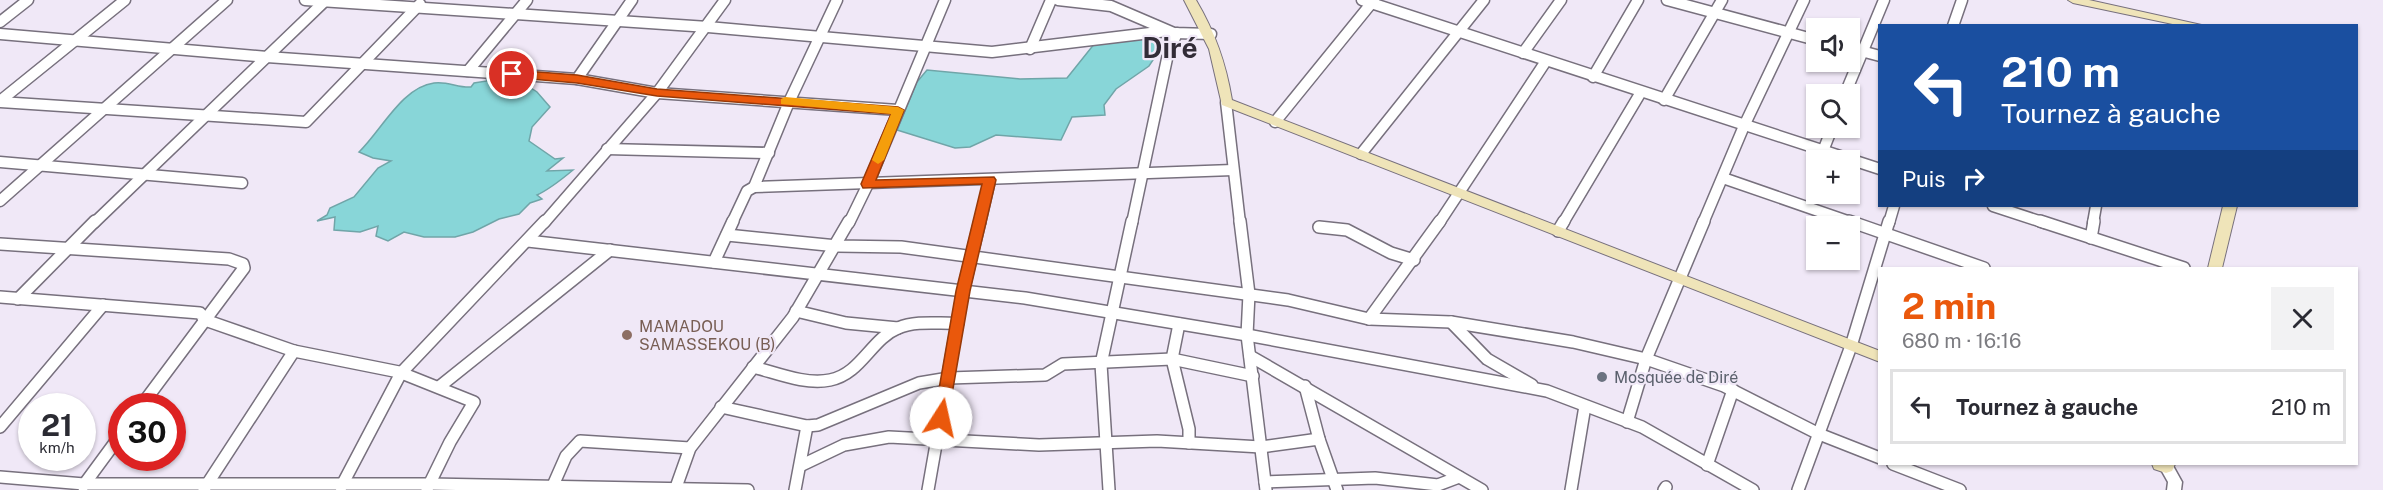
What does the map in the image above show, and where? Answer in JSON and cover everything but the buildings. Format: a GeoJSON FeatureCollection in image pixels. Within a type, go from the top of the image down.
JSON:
{"type":"FeatureCollection","features":[{"type":"Feature","properties":{"kind":"main road"},"geometry":{"type":"LineString","coordinates":[[1190,0],[1211,34],[1219,56],[1226,102],[1878,356]]}},
{"type":"Feature","properties":{"kind":"main road"},"geometry":{"type":"LineString","coordinates":[[2073,0],[2191,24]]}},
{"type":"Feature","properties":{"kind":"main road"},"geometry":{"type":"LineString","coordinates":[[2215,267],[2230,207]]}},
{"type":"Feature","properties":{"kind":"street"},"geometry":{"type":"LineString","coordinates":[[0,22],[28,0]]}},
{"type":"Feature","properties":{"kind":"street"},"geometry":{"type":"LineString","coordinates":[[0,101],[125,0]]}},
{"type":"Feature","properties":{"kind":"street"},"geometry":{"type":"LineString","coordinates":[[0,201],[227,0]]}},
{"type":"Feature","properties":{"kind":"street"},"geometry":{"type":"LineString","coordinates":[[305,0],[421,3],[616,22],[708,27],[992,52],[1172,32],[1211,34]]}},
{"type":"Feature","properties":{"kind":"street"},"geometry":{"type":"LineString","coordinates":[[468,71],[527,0]]}},
{"type":"Feature","properties":{"kind":"street"},"geometry":{"type":"LineString","coordinates":[[577,79],[632,0]]}},
{"type":"Feature","properties":{"kind":"street"},"geometry":{"type":"LineString","coordinates":[[341,487],[401,373],[528,241],[657,93],[708,27],[725,0]]}},
{"type":"Feature","properties":{"kind":"street"},"geometry":{"type":"LineString","coordinates":[[754,188],[789,102],[837,0]]}},
{"type":"Feature","properties":{"kind":"street"},"geometry":{"type":"LineString","coordinates":[[676,489],[690,448],[796,311],[837,246],[868,184],[945,0]]}},
{"type":"Feature","properties":{"kind":"street"},"geometry":{"type":"LineString","coordinates":[[1030,49],[1051,0]]}},
{"type":"Feature","properties":{"kind":"street"},"geometry":{"type":"LineString","coordinates":[[1058,0],[1111,6],[1172,32]]}},
{"type":"Feature","properties":{"kind":"street"},"geometry":{"type":"LineString","coordinates":[[1361,154],[1484,0]]}},
{"type":"Feature","properties":{"kind":"street"},"geometry":{"type":"LineString","coordinates":[[1523,53],[1561,0]]}},
{"type":"Feature","properties":{"kind":"street"},"geometry":{"type":"LineString","coordinates":[[1593,77],[1638,0]]}},
{"type":"Feature","properties":{"kind":"street"},"geometry":{"type":"LineString","coordinates":[[1666,0],[1806,37]]}},
{"type":"Feature","properties":{"kind":"street"},"geometry":{"type":"LineString","coordinates":[[1664,100],[1722,0]]}},
{"type":"Feature","properties":{"kind":"street"},"geometry":{"type":"LineString","coordinates":[[1849,84],[1884,0]]}},
{"type":"Feature","properties":{"kind":"street"},"geometry":{"type":"LineString","coordinates":[[1954,24],[1962,0]]}},
{"type":"Feature","properties":{"kind":"street"},"geometry":{"type":"LineString","coordinates":[[18,299],[64,250],[145,176],[325,1]]}},
{"type":"Feature","properties":{"kind":"street"},"geometry":{"type":"LineString","coordinates":[[1275,122],[1369,1],[1593,77],[1820,150]]}},
{"type":"Feature","properties":{"kind":"street"},"geometry":{"type":"LineString","coordinates":[[1627,422],[1646,359],[1799,2]]}},
{"type":"Feature","properties":{"kind":"street"},"geometry":{"type":"LineString","coordinates":[[0,101],[205,117],[306,122],[421,3]]}},
{"type":"Feature","properties":{"kind":"street"},"geometry":{"type":"LineString","coordinates":[[1109,490],[1104,442],[1101,364],[1172,32]]}},
{"type":"Feature","properties":{"kind":"street"},"geometry":{"type":"LineString","coordinates":[[0,34],[267,57],[577,79],[657,93],[898,110]]}},
{"type":"Feature","properties":{"kind":"street"},"geometry":{"type":"LineString","coordinates":[[1862,51],[1878,55]]}},
{"type":"Feature","properties":{"kind":"street"},"geometry":{"type":"LineString","coordinates":[[1369,319],[1413,260],[1546,61]]}},
{"type":"Feature","properties":{"kind":"street"},"geometry":{"type":"LineString","coordinates":[[1558,231],[1641,92]]}},
{"type":"Feature","properties":{"kind":"street"},"geometry":{"type":"LineString","coordinates":[[1226,102],[1249,294],[1247,335],[1265,486],[1335,484],[1375,478],[1438,485],[1459,477]]}},
{"type":"Feature","properties":{"kind":"street"},"geometry":{"type":"LineString","coordinates":[[607,149],[769,153]]}},
{"type":"Feature","properties":{"kind":"street"},"geometry":{"type":"LineString","coordinates":[[0,162],[242,183]]}},
{"type":"Feature","properties":{"kind":"street"},"geometry":{"type":"LineString","coordinates":[[1860,163],[1878,168]]}},
{"type":"Feature","properties":{"kind":"street"},"geometry":{"type":"LineString","coordinates":[[714,262],[747,191],[754,188],[1233,170]]}},
{"type":"Feature","properties":{"kind":"street"},"geometry":{"type":"LineString","coordinates":[[1723,178],[1981,267]]}},
{"type":"Feature","properties":{"kind":"street"},"geometry":{"type":"LineString","coordinates":[[928,490],[963,291],[990,180]]}},
{"type":"Feature","properties":{"kind":"street"},"geometry":{"type":"LineString","coordinates":[[1798,490],[1851,346],[1894,207]]}},
{"type":"Feature","properties":{"kind":"street"},"geometry":{"type":"LineString","coordinates":[[1996,207],[2181,267]]}},
{"type":"Feature","properties":{"kind":"street"},"geometry":{"type":"LineString","coordinates":[[2091,238],[2097,207]]}},
{"type":"Feature","properties":{"kind":"street"},"geometry":{"type":"LineString","coordinates":[[1319,227],[1329,225],[1344,229],[1395,255],[1406,255],[1413,260]]}},
{"type":"Feature","properties":{"kind":"street"},"geometry":{"type":"LineString","coordinates":[[727,236],[837,246],[901,247],[1249,294],[1288,300],[1369,319],[1451,322],[1573,342],[1646,359],[1733,390],[1819,434],[1878,457]]}},
{"type":"Feature","properties":{"kind":"street"},"geometry":{"type":"LineString","coordinates":[[528,241],[963,291],[1247,335],[1547,391]]}},
{"type":"Feature","properties":{"kind":"street"},"geometry":{"type":"LineString","coordinates":[[0,244],[64,250],[229,259],[243,264],[244,268],[151,393]]}},
{"type":"Feature","properties":{"kind":"street"},"geometry":{"type":"LineString","coordinates":[[439,387],[610,250]]}},
{"type":"Feature","properties":{"kind":"street"},"geometry":{"type":"LineString","coordinates":[[0,297],[200,313],[205,320],[294,351],[401,373],[474,402],[450,442],[429,487]]}},
{"type":"Feature","properties":{"kind":"street"},"geometry":{"type":"LineString","coordinates":[[0,427],[103,305]]}},
{"type":"Feature","properties":{"kind":"street"},"geometry":{"type":"LineString","coordinates":[[796,311],[846,323],[899,328],[958,323]]}},
{"type":"Feature","properties":{"kind":"street"},"geometry":{"type":"LineString","coordinates":[[1451,322],[1465,343],[1517,379],[1627,422],[1752,490]]}},
{"type":"Feature","properties":{"kind":"street"},"geometry":{"type":"LineString","coordinates":[[1179,324],[1172,359],[1182,408],[1190,429],[1189,443]]}},
{"type":"Feature","properties":{"kind":"street"},"geometry":{"type":"LineString","coordinates":[[753,367],[813,379],[838,378],[854,371],[887,335],[899,328]]}},
{"type":"Feature","properties":{"kind":"street"},"geometry":{"type":"LineString","coordinates":[[205,488],[294,351]]}},
{"type":"Feature","properties":{"kind":"street"},"geometry":{"type":"LineString","coordinates":[[1250,356],[1482,490]]}},
{"type":"Feature","properties":{"kind":"street"},"geometry":{"type":"LineString","coordinates":[[722,407],[807,426],[818,425],[919,383],[949,378],[1046,375],[1063,364],[1172,359],[1253,376]]}},
{"type":"Feature","properties":{"kind":"street"},"geometry":{"type":"LineString","coordinates":[[1305,386],[1319,439],[1335,484]]}},
{"type":"Feature","properties":{"kind":"street"},"geometry":{"type":"LineString","coordinates":[[1707,465],[1733,390]]}},
{"type":"Feature","properties":{"kind":"street"},"geometry":{"type":"LineString","coordinates":[[1571,490],[1586,406]]}},
{"type":"Feature","properties":{"kind":"street"},"geometry":{"type":"LineString","coordinates":[[795,490],[802,465],[801,446],[807,426]]}},
{"type":"Feature","properties":{"kind":"street"},"geometry":{"type":"LineString","coordinates":[[802,465],[844,445],[889,438],[1039,445],[1104,442],[1261,447],[1319,439]]}},
{"type":"Feature","properties":{"kind":"street"},"geometry":{"type":"LineString","coordinates":[[552,488],[572,445],[580,441],[690,448]]}},
{"type":"Feature","properties":{"kind":"street"},"geometry":{"type":"LineString","coordinates":[[82,487],[108,452]]}},
{"type":"Feature","properties":{"kind":"street"},"geometry":{"type":"LineString","coordinates":[[1896,465],[1960,490]]}},
{"type":"Feature","properties":{"kind":"street"},"geometry":{"type":"LineString","coordinates":[[2165,465],[2175,482],[2174,490]]}},
{"type":"Feature","properties":{"kind":"street"},"geometry":{"type":"LineString","coordinates":[[0,477],[82,487],[748,490]]}},
{"type":"Feature","properties":{"kind":"shaded area"},"geometry":{"type":"Polygon","coordinates":[[[1154,38],[1163,45],[1149,66],[1116,89],[1104,105],[1105,115],[1072,117],[1061,140],[996,135],[970,147],[955,148],[897,130],[917,82],[927,70],[1020,79],[1067,78],[1095,43],[1154,38]]]}},
{"type":"Feature","properties":{"kind":"shaded area"},"geometry":{"type":"Polygon","coordinates":[[[484,72],[531,72],[525,84],[537,92],[550,107],[532,127],[529,141],[555,159],[563,158],[547,171],[573,170],[537,195],[542,199],[530,203],[519,214],[499,219],[473,232],[455,237],[424,237],[404,232],[388,241],[376,236],[378,226],[360,232],[334,230],[335,217],[317,221],[327,215],[330,208],[354,197],[378,168],[391,161],[373,158],[359,152],[402,101],[422,86],[434,83],[471,87],[474,83],[487,81],[484,72]]]}},
{"type":"Feature","properties":{"kind":"slow traffic"},"geometry":{"type":"LineString","coordinates":[[785,101],[898,110],[878,160]]}},
{"type":"Feature","properties":{"kind":"place","name":"MAMADOU SAMASSEKOU (B)"},"geometry":{"type":"Point","coordinates":[627,335]}},
{"type":"Feature","properties":{"kind":"place","name":"Mosquée de Diré"},"geometry":{"type":"Point","coordinates":[1602,377]}},
{"type":"Feature","properties":{"kind":"district","name":"Diré"},"geometry":{"type":"Point","coordinates":[1170,48]}},
{"type":"Feature","properties":{"kind":"route"},"geometry":{"type":"LineString","coordinates":[[512,74],[577,79],[657,93],[898,110],[868,184],[990,180],[963,291],[941,418]]}}]}
